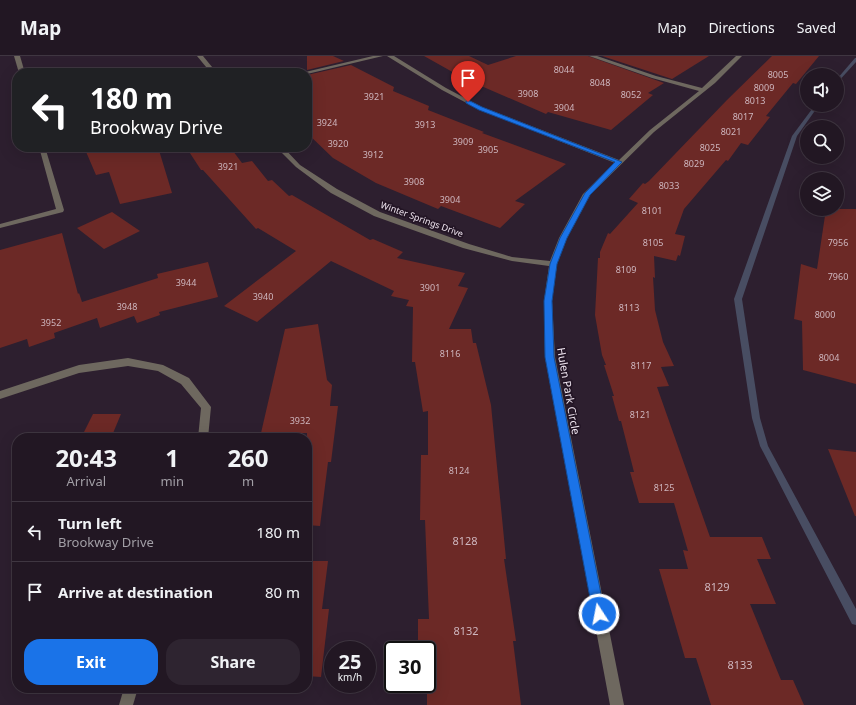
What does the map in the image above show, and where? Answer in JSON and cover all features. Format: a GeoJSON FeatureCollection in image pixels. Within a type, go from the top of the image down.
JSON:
{"type":"FeatureCollection","features":[{"type":"Feature","properties":{"kind":"street"},"geometry":{"type":"LineString","coordinates":[[17,56],[21,68]]}},
{"type":"Feature","properties":{"kind":"street"},"geometry":{"type":"LineString","coordinates":[[200,56],[210,68]]}},
{"type":"Feature","properties":{"kind":"street"},"geometry":{"type":"LineString","coordinates":[[312,71],[380,56]]}},
{"type":"Feature","properties":{"kind":"street"},"geometry":{"type":"LineString","coordinates":[[390,56],[444,89],[480,108],[619,162]]}},
{"type":"Feature","properties":{"kind":"street"},"geometry":{"type":"LineString","coordinates":[[592,56],[654,77],[703,90]]}},
{"type":"Feature","properties":{"kind":"street","name":"Hulen Park Circle"},"geometry":{"type":"LineString","coordinates":[[617,705],[550,357],[548,301],[554,264],[563,238],[587,194],[652,131],[703,90],[739,56]]}},
{"type":"Feature","properties":{"kind":"street"},"geometry":{"type":"LineString","coordinates":[[0,226],[60,210],[43,152]]}},
{"type":"Feature","properties":{"kind":"street","name":"Winter Springs Drive"},"geometry":{"type":"LineString","coordinates":[[284,152],[298,166],[334,191],[377,214],[473,248],[512,259],[554,264]]}},
{"type":"Feature","properties":{"kind":"street"},"geometry":{"type":"LineString","coordinates":[[0,395],[78,369],[128,362],[160,368],[185,381],[206,408],[204,433]]}},
{"type":"Feature","properties":{"kind":"street"},"geometry":{"type":"LineString","coordinates":[[126,705],[130,693]]}},
{"type":"Feature","properties":{"kind":"building"},"geometry":{"type":"Polygon","coordinates":[[[307,56],[333,56],[344,61],[312,69],[307,68],[307,56]]]}},
{"type":"Feature","properties":{"kind":"building"},"geometry":{"type":"Polygon","coordinates":[[[424,56],[469,56],[488,65],[516,56],[588,56],[664,83],[648,93],[653,95],[611,130],[548,112],[546,114],[465,79],[424,56]]]}},
{"type":"Feature","properties":{"kind":"building"},"geometry":{"type":"Polygon","coordinates":[[[602,56],[709,56],[672,79],[602,56]]]}},
{"type":"Feature","properties":{"kind":"building"},"geometry":{"type":"Polygon","coordinates":[[[772,56],[819,56],[809,68],[800,68],[800,79],[796,84],[793,83],[766,116],[770,117],[748,145],[741,143],[728,161],[726,160],[684,209],[675,234],[685,236],[680,256],[678,255],[676,261],[654,256],[655,278],[653,277],[655,310],[663,342],[674,366],[661,367],[669,386],[657,387],[710,537],[762,537],[771,559],[757,559],[776,604],[750,604],[781,680],[793,680],[804,705],[711,705],[696,658],[685,658],[659,569],[688,569],[683,550],[688,551],[674,503],[639,503],[630,472],[634,472],[621,421],[619,421],[612,396],[614,396],[604,365],[606,365],[602,355],[595,315],[598,258],[600,258],[600,252],[608,233],[610,234],[638,203],[629,199],[643,183],[645,184],[649,181],[727,100],[772,56]]]}},
{"type":"Feature","properties":{"kind":"building"},"geometry":{"type":"Polygon","coordinates":[[[351,65],[394,87],[393,91],[429,106],[428,110],[484,132],[482,133],[566,164],[515,201],[525,204],[500,228],[441,206],[438,209],[376,183],[333,158],[312,138],[312,74],[351,65]]]}},
{"type":"Feature","properties":{"kind":"building"},"geometry":{"type":"Polygon","coordinates":[[[86,152],[160,152],[172,193],[120,204],[109,172],[96,175],[86,152]]]}},
{"type":"Feature","properties":{"kind":"building"},"geometry":{"type":"Polygon","coordinates":[[[189,152],[234,152],[242,163],[252,161],[268,181],[272,180],[289,196],[292,195],[370,240],[373,239],[403,252],[397,258],[465,273],[458,286],[468,288],[449,329],[471,329],[473,343],[476,343],[491,405],[506,559],[504,559],[516,641],[513,641],[521,705],[427,705],[427,693],[436,693],[436,641],[418,641],[418,619],[429,619],[425,520],[420,520],[421,455],[428,455],[428,411],[423,412],[415,362],[412,362],[413,307],[406,306],[409,300],[391,296],[394,291],[331,261],[257,322],[224,306],[296,251],[258,228],[256,229],[203,170],[201,170],[189,152]]]}},
{"type":"Feature","properties":{"kind":"building"},"geometry":{"type":"Polygon","coordinates":[[[844,209],[856,209],[856,384],[803,370],[802,321],[794,319],[801,264],[817,269],[825,216],[844,216],[844,209]]]}},
{"type":"Feature","properties":{"kind":"building"},"geometry":{"type":"Polygon","coordinates":[[[112,212],[140,231],[104,249],[77,228],[112,212]]]}},
{"type":"Feature","properties":{"kind":"building"},"geometry":{"type":"Polygon","coordinates":[[[62,233],[78,294],[79,293],[82,302],[158,278],[157,274],[208,262],[218,297],[159,312],[160,315],[137,323],[134,316],[100,328],[97,318],[54,333],[55,338],[29,347],[27,339],[0,348],[0,250],[62,233]]]}},
{"type":"Feature","properties":{"kind":"building"},"geometry":{"type":"Polygon","coordinates":[[[318,324],[327,380],[332,385],[330,406],[338,406],[331,462],[328,462],[320,526],[312,525],[312,433],[261,433],[285,329],[318,324]]]}},
{"type":"Feature","properties":{"kind":"building"},"geometry":{"type":"Polygon","coordinates":[[[93,414],[121,414],[113,433],[84,433],[93,414]]]}},
{"type":"Feature","properties":{"kind":"building"},"geometry":{"type":"Polygon","coordinates":[[[828,449],[856,452],[856,516],[855,516],[828,449]]]}},
{"type":"Feature","properties":{"kind":"building"},"geometry":{"type":"Polygon","coordinates":[[[312,561],[328,561],[322,609],[329,609],[325,641],[324,641],[321,677],[312,676],[312,561]]]}},
{"type":"Feature","properties":{"kind":"waterway"},"geometry":{"type":"LineString","coordinates":[[844,74],[856,59]]}},
{"type":"Feature","properties":{"kind":"waterway"},"geometry":{"type":"LineString","coordinates":[[812,112],[795,136],[738,299],[756,418],[764,446],[856,620]]}},
{"type":"Feature","properties":{"kind":"route"},"geometry":{"type":"LineString","coordinates":[[468,102],[619,162],[587,194],[563,238],[554,264],[548,301],[550,357],[599,614]]}}]}
